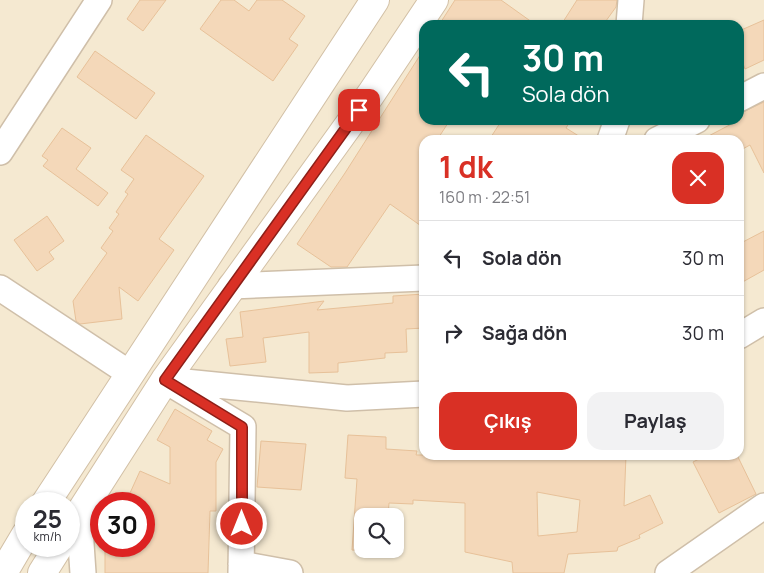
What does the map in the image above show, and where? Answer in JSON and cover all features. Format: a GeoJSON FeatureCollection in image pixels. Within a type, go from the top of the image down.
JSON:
{"type":"FeatureCollection","features":[{"type":"Feature","properties":{"kind":"main road"},"geometry":{"type":"LineString","coordinates":[[53,492],[375,0]]}},
{"type":"Feature","properties":{"kind":"main road"},"geometry":{"type":"LineString","coordinates":[[421,20],[434,0]]}},
{"type":"Feature","properties":{"kind":"main road"},"geometry":{"type":"LineString","coordinates":[[80,513],[165,380],[371,94],[419,22]]}},
{"type":"Feature","properties":{"kind":"main road"},"geometry":{"type":"LineString","coordinates":[[3,573],[15,553]]}},
{"type":"Feature","properties":{"kind":"main road"},"geometry":{"type":"LineString","coordinates":[[42,573],[51,557]]}},
{"type":"Feature","properties":{"kind":"street"},"geometry":{"type":"LineString","coordinates":[[0,152],[99,0]]}},
{"type":"Feature","properties":{"kind":"street"},"geometry":{"type":"LineString","coordinates":[[629,20],[631,0]]}},
{"type":"Feature","properties":{"kind":"street"},"geometry":{"type":"LineString","coordinates":[[744,96],[764,86]]}},
{"type":"Feature","properties":{"kind":"street"},"geometry":{"type":"LineString","coordinates":[[667,135],[687,125]]}},
{"type":"Feature","properties":{"kind":"street"},"geometry":{"type":"LineString","coordinates":[[231,286],[419,278]]}},
{"type":"Feature","properties":{"kind":"street"},"geometry":{"type":"LineString","coordinates":[[0,288],[130,373]]}},
{"type":"Feature","properties":{"kind":"street"},"geometry":{"type":"LineString","coordinates":[[744,333],[764,321]]}},
{"type":"Feature","properties":{"kind":"street"},"geometry":{"type":"LineString","coordinates":[[165,380],[347,398],[419,394]]}},
{"type":"Feature","properties":{"kind":"street"},"geometry":{"type":"LineString","coordinates":[[165,380],[242,427],[241,568],[290,573]]}},
{"type":"Feature","properties":{"kind":"street"},"geometry":{"type":"LineString","coordinates":[[668,573],[764,506]]}},
{"type":"Feature","properties":{"kind":"street"},"geometry":{"type":"LineString","coordinates":[[80,556],[83,573]]}},
{"type":"Feature","properties":{"kind":"shaded area"},"geometry":{"type":"Polygon","coordinates":[[[0,0],[764,0],[764,573],[0,573],[0,0]]]}},
{"type":"Feature","properties":{"kind":"building"},"geometry":{"type":"Polygon","coordinates":[[[140,0],[166,0],[143,31],[127,19],[140,0]]]}},
{"type":"Feature","properties":{"kind":"building"},"geometry":{"type":"Polygon","coordinates":[[[221,0],[234,0],[249,11],[257,0],[282,0],[305,16],[289,39],[298,45],[273,81],[200,29],[221,0]]]}},
{"type":"Feature","properties":{"kind":"building"},"geometry":{"type":"Polygon","coordinates":[[[455,0],[501,0],[529,20],[442,20],[455,0]]]}},
{"type":"Feature","properties":{"kind":"building"},"geometry":{"type":"Polygon","coordinates":[[[577,0],[617,0],[616,7],[607,20],[564,20],[577,0]]]}},
{"type":"Feature","properties":{"kind":"building"},"geometry":{"type":"Polygon","coordinates":[[[764,20],[764,60],[745,69],[744,66],[744,29],[764,20]]]}},
{"type":"Feature","properties":{"kind":"building"},"geometry":{"type":"Polygon","coordinates":[[[95,51],[155,93],[136,119],[77,77],[95,51]]]}},
{"type":"Feature","properties":{"kind":"building"},"geometry":{"type":"Polygon","coordinates":[[[419,57],[419,125],[447,125],[440,135],[419,135],[419,224],[390,204],[347,267],[331,267],[297,244],[419,57]]]}},
{"type":"Feature","properties":{"kind":"building"},"geometry":{"type":"Polygon","coordinates":[[[764,102],[764,173],[750,145],[744,148],[744,135],[710,135],[730,125],[744,125],[744,112],[764,102]]]}},
{"type":"Feature","properties":{"kind":"building"},"geometry":{"type":"Polygon","coordinates":[[[499,125],[568,125],[566,128],[577,135],[492,135],[499,125]]]}},
{"type":"Feature","properties":{"kind":"building"},"geometry":{"type":"Polygon","coordinates":[[[62,128],[91,148],[76,169],[108,193],[98,206],[43,166],[48,160],[42,156],[62,128]]]}},
{"type":"Feature","properties":{"kind":"building"},"geometry":{"type":"Polygon","coordinates":[[[146,135],[204,176],[159,239],[174,250],[138,301],[119,287],[122,319],[80,324],[76,321],[73,301],[107,253],[101,248],[113,231],[109,228],[119,214],[116,212],[128,194],[125,192],[134,179],[121,170],[146,135]]]}},
{"type":"Feature","properties":{"kind":"building"},"geometry":{"type":"Polygon","coordinates":[[[47,216],[64,241],[49,252],[54,259],[37,271],[14,240],[47,216]]]}},
{"type":"Feature","properties":{"kind":"building"},"geometry":{"type":"Polygon","coordinates":[[[764,231],[764,270],[744,281],[744,241],[764,231]]]}},
{"type":"Feature","properties":{"kind":"building"},"geometry":{"type":"Polygon","coordinates":[[[419,294],[419,328],[406,329],[407,352],[385,353],[385,358],[338,363],[338,372],[309,373],[309,332],[263,338],[266,362],[230,366],[226,339],[243,337],[240,312],[324,301],[317,310],[393,303],[393,296],[419,294]]]}},
{"type":"Feature","properties":{"kind":"building"},"geometry":{"type":"Polygon","coordinates":[[[175,409],[212,431],[207,440],[223,449],[216,462],[216,511],[210,511],[208,573],[105,573],[105,557],[155,557],[155,492],[130,492],[140,471],[170,484],[170,447],[157,440],[175,409]]]}},
{"type":"Feature","properties":{"kind":"building"},"geometry":{"type":"Polygon","coordinates":[[[348,435],[386,437],[386,449],[417,451],[416,455],[419,455],[419,460],[626,460],[624,506],[650,495],[663,523],[639,535],[640,538],[618,547],[617,551],[568,554],[564,573],[513,573],[512,562],[465,552],[465,503],[413,500],[413,504],[389,503],[389,508],[355,508],[357,479],[345,478],[348,435]],[[537,492],[538,536],[577,532],[580,500],[537,492]]]}},
{"type":"Feature","properties":{"kind":"building"},"geometry":{"type":"Polygon","coordinates":[[[261,441],[306,444],[301,490],[257,487],[261,441]]]}},
{"type":"Feature","properties":{"kind":"building"},"geometry":{"type":"Polygon","coordinates":[[[697,460],[739,460],[756,494],[719,513],[693,462],[697,460]]]}},
{"type":"Feature","properties":{"kind":"building"},"geometry":{"type":"Polygon","coordinates":[[[354,522],[354,550],[352,550],[354,522]]]}},
{"type":"Feature","properties":{"kind":"route"},"geometry":{"type":"LineString","coordinates":[[242,524],[242,427],[165,380],[215,307],[359,110]]}}]}
